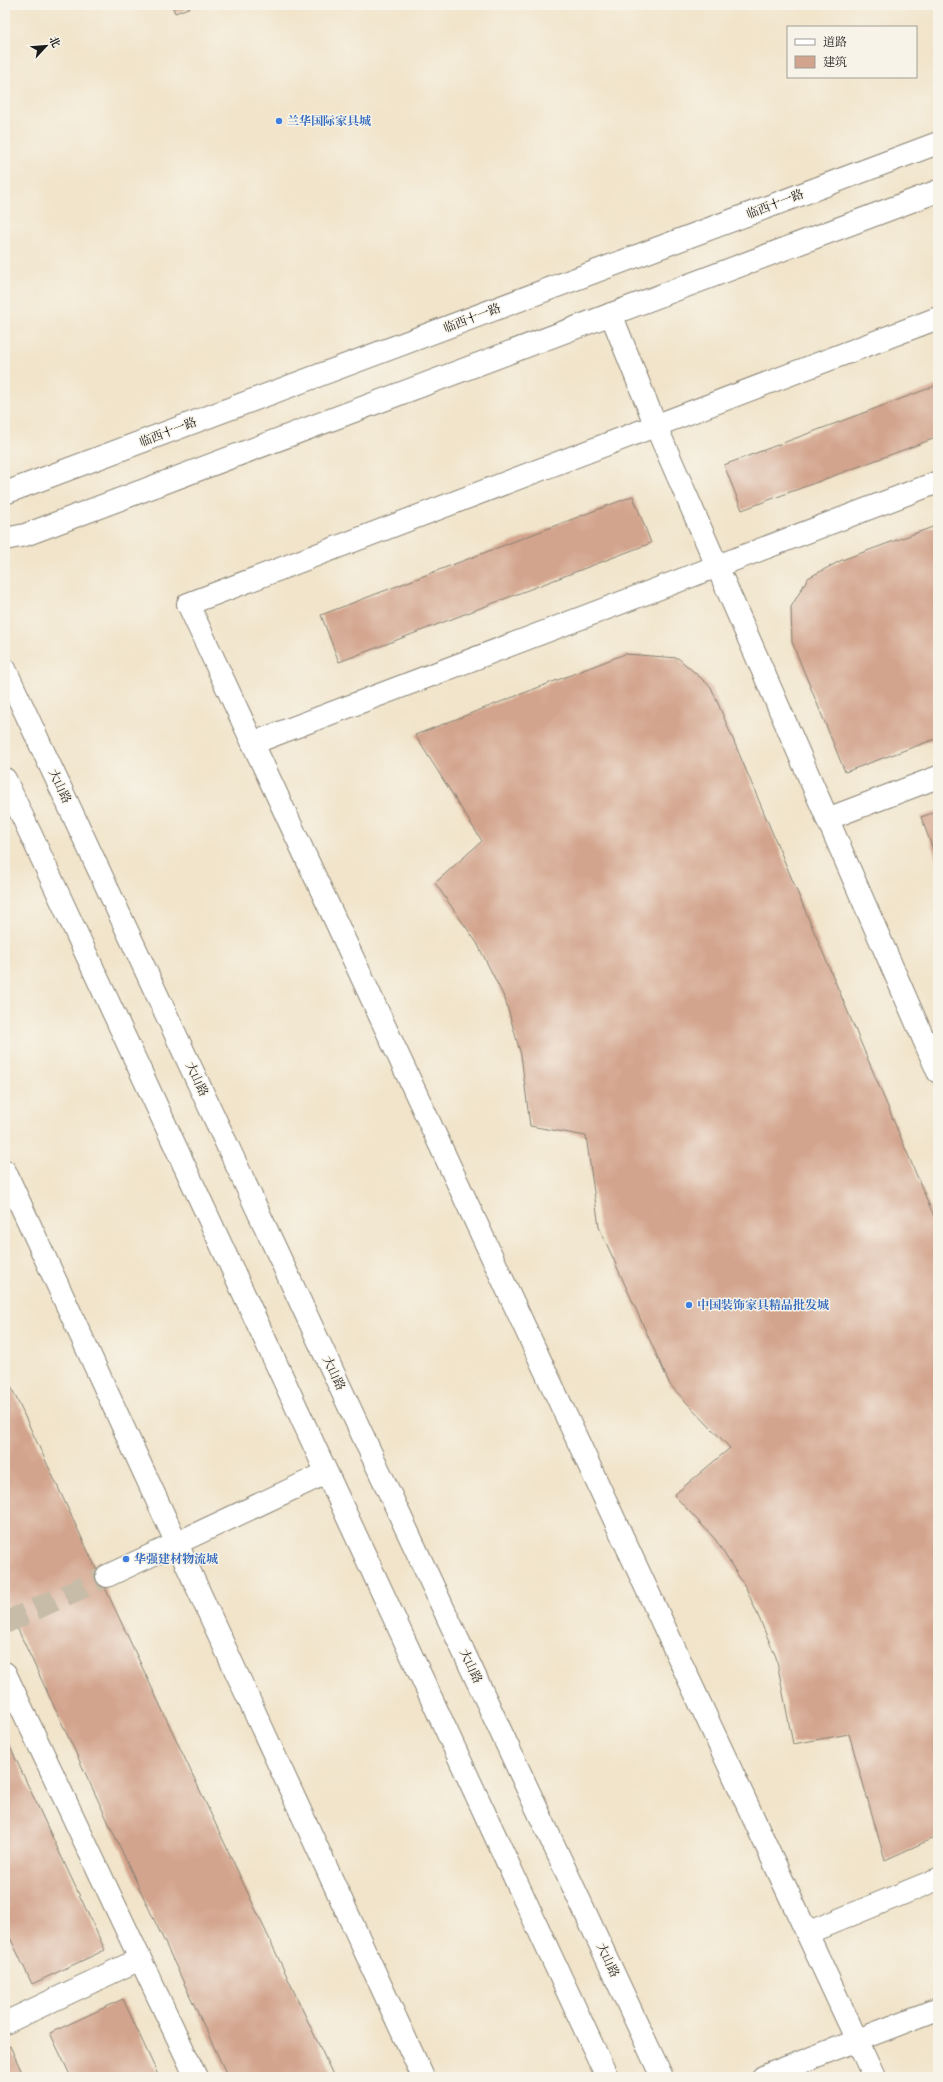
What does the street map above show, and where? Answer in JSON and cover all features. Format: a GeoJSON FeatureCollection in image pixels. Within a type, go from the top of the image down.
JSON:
{"type":"FeatureCollection","features":[{"type":"Feature","properties":{"kind":"main road","name":"临西十一路"},"geometry":{"type":"LineString","coordinates":[[5,493],[938,143]]}},
{"type":"Feature","properties":{"kind":"main road"},"geometry":{"type":"LineString","coordinates":[[5,539],[25,535],[938,191]]}},
{"type":"Feature","properties":{"kind":"main road"},"geometry":{"type":"LineString","coordinates":[[611,314],[655,424],[938,1072]]}},
{"type":"Feature","properties":{"kind":"main road"},"geometry":{"type":"LineString","coordinates":[[874,2077],[188,604],[655,424],[938,318]]}},
{"type":"Feature","properties":{"kind":"main road"},"geometry":{"type":"LineString","coordinates":[[253,743],[938,482]]}},
{"type":"Feature","properties":{"kind":"main road","name":"大山路"},"geometry":{"type":"LineString","coordinates":[[5,669],[662,2077]]}},
{"type":"Feature","properties":{"kind":"main road"},"geometry":{"type":"LineString","coordinates":[[827,819],[938,777]]}},
{"type":"Feature","properties":{"kind":"main road"},"geometry":{"type":"LineString","coordinates":[[8,793],[607,2077]]}},
{"type":"Feature","properties":{"kind":"main road"},"geometry":{"type":"LineString","coordinates":[[5,1171],[423,2077]]}},
{"type":"Feature","properties":{"kind":"main road"},"geometry":{"type":"LineString","coordinates":[[106,1576],[326,1473]]}},
{"type":"Feature","properties":{"kind":"main road"},"geometry":{"type":"LineString","coordinates":[[5,1673],[196,2077]]}},
{"type":"Feature","properties":{"kind":"main road"},"geometry":{"type":"LineString","coordinates":[[807,1933],[938,1879]]}},
{"type":"Feature","properties":{"kind":"main road"},"geometry":{"type":"LineString","coordinates":[[5,2023],[140,1959]]}},
{"type":"Feature","properties":{"kind":"main road"},"geometry":{"type":"LineString","coordinates":[[762,2077],[938,2009]]}},
{"type":"Feature","properties":{"kind":"building"},"geometry":{"type":"Polygon","coordinates":[[[172,5],[196,5],[175,13],[172,5]]]}},
{"type":"Feature","properties":{"kind":"building"},"geometry":{"type":"Polygon","coordinates":[[[938,385],[938,437],[742,510],[724,465],[938,385]]]}},
{"type":"Feature","properties":{"kind":"building"},"geometry":{"type":"Polygon","coordinates":[[[633,496],[651,543],[339,662],[321,615],[633,496]]]}},
{"type":"Feature","properties":{"kind":"building"},"geometry":{"type":"Polygon","coordinates":[[[938,525],[938,738],[845,772],[792,642],[791,607],[808,578],[842,560],[938,525]]]}},
{"type":"Feature","properties":{"kind":"building"},"geometry":{"type":"Polygon","coordinates":[[[625,654],[678,658],[711,687],[938,1226],[938,1836],[885,1860],[849,1734],[793,1744],[776,1657],[746,1588],[715,1539],[674,1495],[730,1448],[670,1385],[599,1227],[586,1136],[530,1126],[521,1055],[505,999],[477,943],[435,883],[482,841],[415,735],[625,654]]]}},
{"type":"Feature","properties":{"kind":"building"},"geometry":{"type":"Polygon","coordinates":[[[938,811],[938,863],[921,817],[938,811]]]}},
{"type":"Feature","properties":{"kind":"building"},"geometry":{"type":"Polygon","coordinates":[[[5,1374],[334,2077],[228,2077],[5,1602],[5,1374]]]}},
{"type":"Feature","properties":{"kind":"building"},"geometry":{"type":"Polygon","coordinates":[[[5,1736],[105,1950],[32,1984],[5,1927],[5,1736]]]}},
{"type":"Feature","properties":{"kind":"building"},"geometry":{"type":"Polygon","coordinates":[[[123,1999],[159,2077],[71,2077],[50,2033],[123,1999]]]}},
{"type":"Feature","properties":{"kind":"building"},"geometry":{"type":"Polygon","coordinates":[[[10,2046],[24,2077],[5,2077],[5,2049],[10,2046]]]}},
{"type":"Feature","properties":{"kind":"tunnel"},"geometry":{"type":"LineString","coordinates":[[5,1623],[107,1576]]}},
{"type":"Feature","properties":{"kind":"place","name":"兰华国际家具城"},"geometry":{"type":"Point","coordinates":[279,121]}},
{"type":"Feature","properties":{"kind":"place","name":"中国装饰家具精品批发城"},"geometry":{"type":"Point","coordinates":[689,1305]}},
{"type":"Feature","properties":{"kind":"place","name":"华强建材物流城"},"geometry":{"type":"Point","coordinates":[126,1559]}}]}
